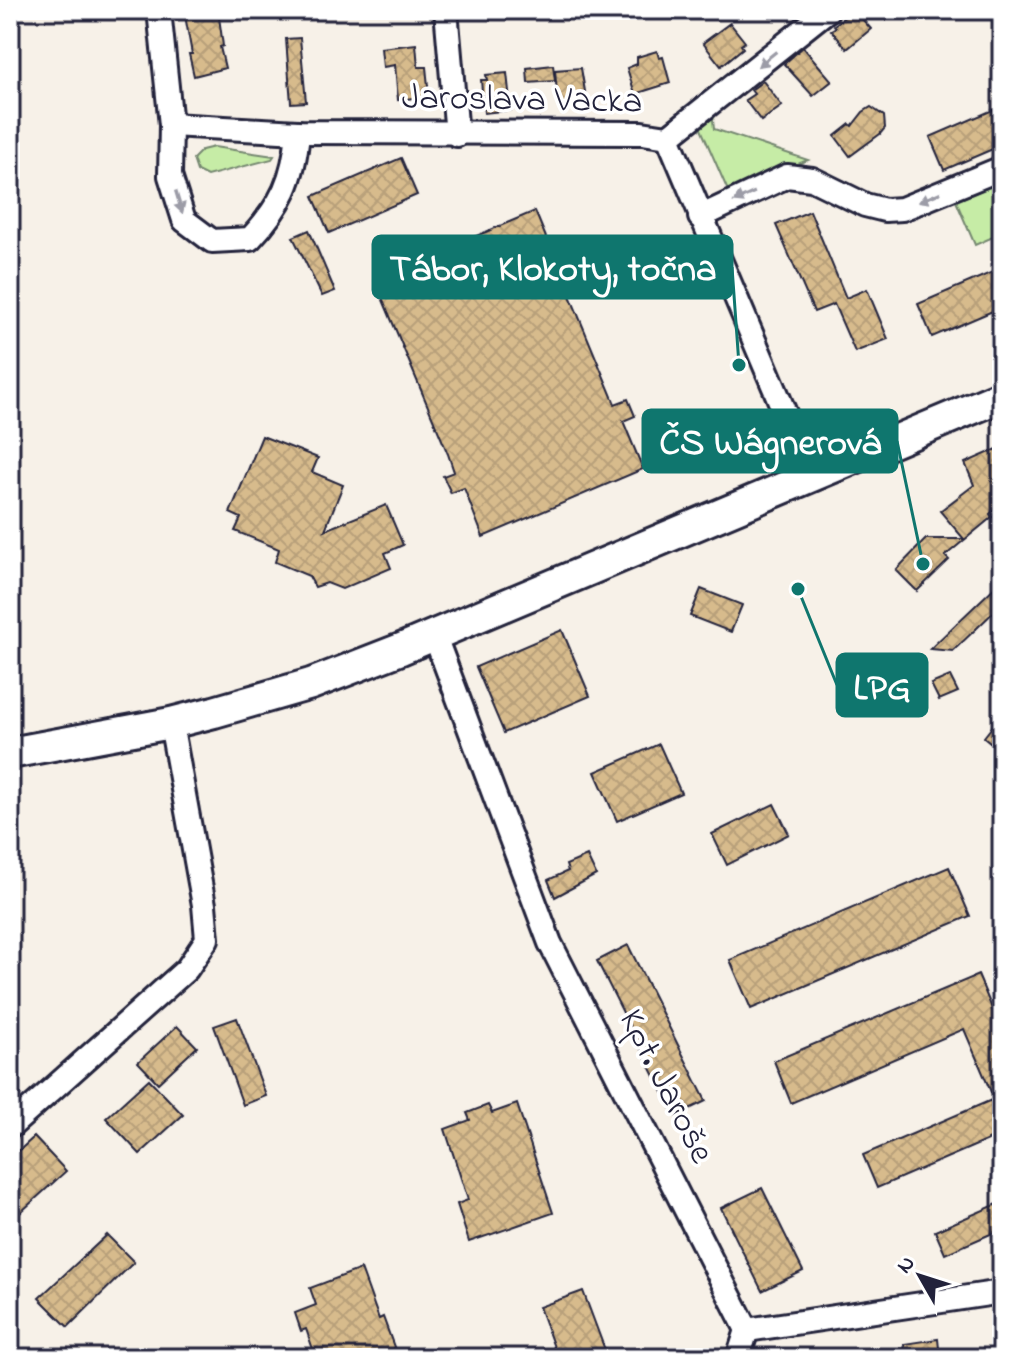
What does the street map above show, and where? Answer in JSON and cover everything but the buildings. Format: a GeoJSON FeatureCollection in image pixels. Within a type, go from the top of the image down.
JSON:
{"type":"FeatureCollection","features":[{"type":"Feature","properties":{"kind":"street"},"geometry":{"type":"LineString","coordinates":[[159,10],[171,125],[170,176],[184,220],[212,241],[250,239],[274,214],[289,180],[298,132]]}},
{"type":"Feature","properties":{"kind":"street"},"geometry":{"type":"LineString","coordinates":[[446,10],[457,135]]}},
{"type":"Feature","properties":{"kind":"street","name":"Jaroslava Vacka"},"geometry":{"type":"LineString","coordinates":[[171,125],[298,132],[457,135],[642,133],[668,137],[828,10]]}},
{"type":"Feature","properties":{"kind":"street"},"geometry":{"type":"LineString","coordinates":[[668,137],[700,217],[815,475]]}},
{"type":"Feature","properties":{"kind":"street"},"geometry":{"type":"LineString","coordinates":[[700,217],[787,176],[812,179],[865,205],[885,210],[902,209],[1002,168]]}},
{"type":"Feature","properties":{"kind":"street"},"geometry":{"type":"LineString","coordinates":[[10,753],[171,723],[311,684],[1002,396]]}},
{"type":"Feature","properties":{"kind":"street","name":"Kpt. Jaroše"},"geometry":{"type":"LineString","coordinates":[[434,634],[550,943],[747,1330]]}},
{"type":"Feature","properties":{"kind":"street"},"geometry":{"type":"LineString","coordinates":[[10,1127],[187,969],[207,939],[204,905],[171,723]]}},
{"type":"Feature","properties":{"kind":"street"},"geometry":{"type":"LineString","coordinates":[[738,1358],[747,1330],[1002,1292]]}},
{"type":"Feature","properties":{"kind":"green space"},"geometry":{"type":"Polygon","coordinates":[[[717,112],[713,120],[714,129],[808,160],[728,191],[701,129],[701,125],[717,112]]]}},
{"type":"Feature","properties":{"kind":"green space"},"geometry":{"type":"Polygon","coordinates":[[[214,147],[274,156],[207,176],[197,171],[193,159],[202,150],[214,147]]]}},
{"type":"Feature","properties":{"kind":"green space"},"geometry":{"type":"Polygon","coordinates":[[[1002,181],[1002,233],[975,245],[956,201],[1002,181]]]}},
{"type":"Feature","properties":{"kind":"place","name":"Tábor, Klokoty, točna"},"geometry":{"type":"Point","coordinates":[739,365]}},
{"type":"Feature","properties":{"kind":"place","name":"ČS Wágnerová"},"geometry":{"type":"Point","coordinates":[923,564]}},
{"type":"Feature","properties":{"kind":"place","name":"LPG"},"geometry":{"type":"Point","coordinates":[798,589]}}]}
